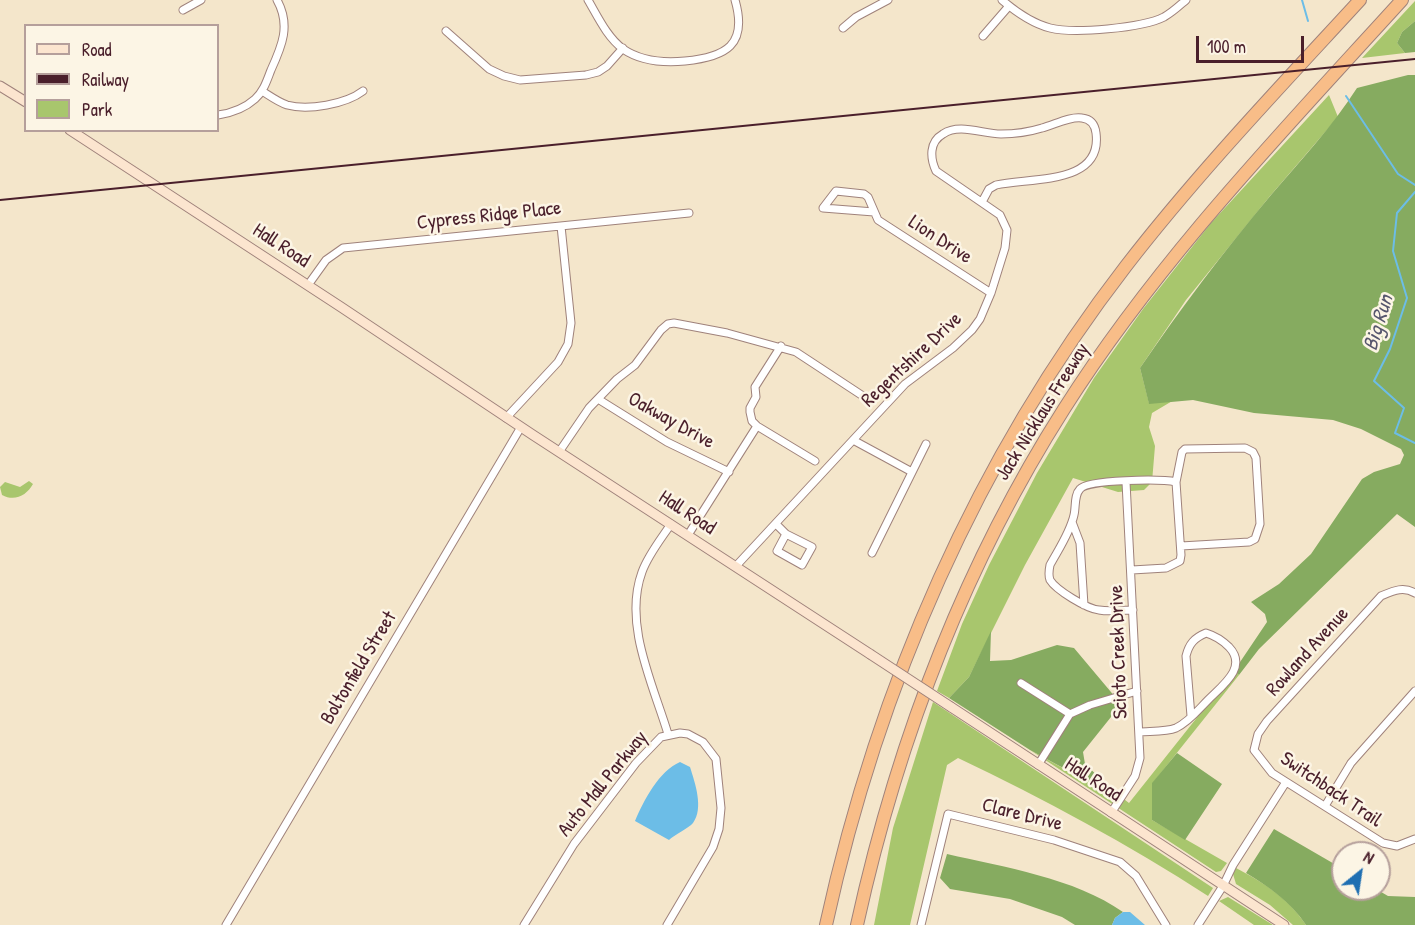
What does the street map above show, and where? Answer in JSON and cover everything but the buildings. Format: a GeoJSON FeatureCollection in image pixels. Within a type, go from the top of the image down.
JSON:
{"type":"FeatureCollection","features":[{"type":"Feature","properties":{"kind":"highway","name":"Jack Nicklaus Freeway"},"geometry":{"type":"LineString","coordinates":[[826,925],[854,808],[891,696],[942,572],[1000,457],[1063,354],[1152,233],[1203,173],[1360,0]]}},
{"type":"Feature","properties":{"kind":"highway","name":"Jack Nicklaus Freeway"},"geometry":{"type":"LineString","coordinates":[[858,924],[873,854],[892,787],[932,675],[980,562],[1040,449],[1106,347],[1187,240],[1221,199],[1402,0]]}},
{"type":"Feature","properties":{"kind":"main road"},"geometry":{"type":"LineString","coordinates":[[0,86],[24,101]]}},
{"type":"Feature","properties":{"kind":"main road","name":"Hall Road"},"geometry":{"type":"LineString","coordinates":[[73,132],[1284,925]]}},
{"type":"Feature","properties":{"kind":"street"},"geometry":{"type":"LineString","coordinates":[[183,10],[201,0]]}},
{"type":"Feature","properties":{"kind":"street"},"geometry":{"type":"LineString","coordinates":[[219,115],[236,111],[255,99],[262,91],[285,36],[285,18],[277,0]]}},
{"type":"Feature","properties":{"kind":"street"},"geometry":{"type":"LineString","coordinates":[[588,0],[605,30],[623,48],[645,60],[669,62],[721,54],[733,44],[739,27],[735,0]]}},
{"type":"Feature","properties":{"kind":"street"},"geometry":{"type":"LineString","coordinates":[[843,28],[856,16],[888,0]]}},
{"type":"Feature","properties":{"kind":"street"},"geometry":{"type":"LineString","coordinates":[[1002,0],[1037,24],[1064,30],[1082,30],[1152,21],[1165,16],[1186,0]]}},
{"type":"Feature","properties":{"kind":"street"},"geometry":{"type":"LineString","coordinates":[[983,36],[1010,6]]}},
{"type":"Feature","properties":{"kind":"street"},"geometry":{"type":"LineString","coordinates":[[446,31],[489,69],[520,80],[598,72],[607,66],[623,48]]}},
{"type":"Feature","properties":{"kind":"street"},"geometry":{"type":"LineString","coordinates":[[262,91],[288,105],[302,106],[341,102],[353,99],[363,91]]}},
{"type":"Feature","properties":{"kind":"street","name":"Regentshire Drive"},"geometry":{"type":"LineString","coordinates":[[736,566],[904,384],[967,336],[980,319],[1005,248],[1007,230],[1000,215],[936,171],[932,151],[933,145],[941,135],[954,130],[999,134],[1018,133],[1079,117],[1086,118],[1095,127],[1097,140],[1095,152],[1088,163],[1080,169],[1053,178],[996,185],[989,189],[982,202]]}},
{"type":"Feature","properties":{"kind":"street","name":"Lion Drive"},"geometry":{"type":"LineString","coordinates":[[874,212],[823,208],[836,191],[864,194],[868,197],[878,220],[991,293]]}},
{"type":"Feature","properties":{"kind":"street","name":"Cypress Ridge Place"},"geometry":{"type":"LineString","coordinates":[[308,285],[326,260],[343,248],[689,213]]}},
{"type":"Feature","properties":{"kind":"street"},"geometry":{"type":"LineString","coordinates":[[506,417],[558,362],[568,344],[571,323],[561,226]]}},
{"type":"Feature","properties":{"kind":"street"},"geometry":{"type":"LineString","coordinates":[[559,452],[598,399],[617,379],[635,365],[647,346],[668,324],[682,323],[781,346],[798,353],[869,400]]}},
{"type":"Feature","properties":{"kind":"street"},"geometry":{"type":"LineString","coordinates":[[781,346],[755,387],[756,397],[750,408],[752,421],[814,461]]}},
{"type":"Feature","properties":{"kind":"street","name":"Oakway Drive"},"geometry":{"type":"LineString","coordinates":[[598,399],[667,442],[729,472]]}},
{"type":"Feature","properties":{"kind":"street"},"geometry":{"type":"LineString","coordinates":[[688,535],[757,426]]}},
{"type":"Feature","properties":{"kind":"street","name":"Boltonfield Street"},"geometry":{"type":"LineString","coordinates":[[226,925],[521,427]]}},
{"type":"Feature","properties":{"kind":"street"},"geometry":{"type":"LineString","coordinates":[[854,440],[912,472]]}},
{"type":"Feature","properties":{"kind":"street"},"geometry":{"type":"LineString","coordinates":[[872,553],[926,444]]}},
{"type":"Feature","properties":{"kind":"street"},"geometry":{"type":"LineString","coordinates":[[1132,570],[1166,568],[1180,561],[1176,482],[1180,456],[1185,449],[1245,448],[1253,452],[1256,458],[1260,524],[1255,539],[1249,542],[1181,546]]}},
{"type":"Feature","properties":{"kind":"street","name":"Scioto Creek Drive"},"geometry":{"type":"LineString","coordinates":[[1112,813],[1139,767],[1140,758],[1126,482]]}},
{"type":"Feature","properties":{"kind":"street"},"geometry":{"type":"LineString","coordinates":[[1133,610],[1099,610],[1084,605],[1058,588],[1049,576],[1050,566],[1072,522],[1078,490],[1089,484],[1176,482]]}},
{"type":"Feature","properties":{"kind":"street"},"geometry":{"type":"LineString","coordinates":[[1072,522],[1080,543],[1084,605]]}},
{"type":"Feature","properties":{"kind":"street","name":"Auto Mall Parkway"},"geometry":{"type":"LineString","coordinates":[[524,925],[590,822],[650,746],[668,734],[639,641],[635,603],[643,568],[671,524]]}},
{"type":"Feature","properties":{"kind":"street"},"geometry":{"type":"LineString","coordinates":[[776,524],[786,534],[812,547],[802,565],[777,551],[786,534]]}},
{"type":"Feature","properties":{"kind":"street","name":"Rowland Avenue"},"geometry":{"type":"LineString","coordinates":[[1254,750],[1258,734],[1268,721],[1381,596],[1399,589],[1409,589],[1415,593]]}},
{"type":"Feature","properties":{"kind":"street"},"geometry":{"type":"LineString","coordinates":[[1139,732],[1174,729],[1191,716],[1236,669],[1236,654],[1222,640],[1206,633],[1195,638],[1186,656],[1191,716]]}},
{"type":"Feature","properties":{"kind":"street"},"geometry":{"type":"LineString","coordinates":[[1020,683],[1070,714]]}},
{"type":"Feature","properties":{"kind":"street"},"geometry":{"type":"LineString","coordinates":[[1038,765],[1070,714],[1090,705],[1137,691]]}},
{"type":"Feature","properties":{"kind":"street"},"geometry":{"type":"LineString","coordinates":[[1325,806],[1351,763],[1415,691]]}},
{"type":"Feature","properties":{"kind":"street"},"geometry":{"type":"LineString","coordinates":[[667,925],[713,847],[719,829],[721,808],[718,766],[710,749],[703,742],[688,734],[668,734]]}},
{"type":"Feature","properties":{"kind":"street","name":"Switchback Trail"},"geometry":{"type":"LineString","coordinates":[[1254,750],[1272,773],[1383,843],[1397,846],[1415,838]]}},
{"type":"Feature","properties":{"kind":"street"},"geometry":{"type":"LineString","coordinates":[[1198,925],[1223,886],[1233,864],[1286,782]]}},
{"type":"Feature","properties":{"kind":"street","name":"Clare Drive"},"geometry":{"type":"LineString","coordinates":[[921,925],[948,814],[1054,840],[1120,862],[1136,876],[1166,925]]}},
{"type":"Feature","properties":{"kind":"green space"},"geometry":{"type":"Polygon","coordinates":[[[1415,1],[1415,21],[1402,32],[1397,43],[1405,53],[1362,58],[1415,1]]]}},
{"type":"Feature","properties":{"kind":"green space"},"geometry":{"type":"Polygon","coordinates":[[[1415,21],[1415,52],[1405,53],[1397,43],[1402,32],[1415,21]]]}},
{"type":"Feature","properties":{"kind":"green space"},"geometry":{"type":"Polygon","coordinates":[[[1415,75],[1415,527],[1397,514],[1259,649],[1239,675],[1234,671],[1267,622],[1265,614],[1251,602],[1279,584],[1311,554],[1362,479],[1374,472],[1400,464],[1404,455],[1401,449],[1361,429],[1333,420],[1254,413],[1193,400],[1149,404],[1140,368],[1220,259],[1327,130],[1357,88],[1415,75]]]}},
{"type":"Feature","properties":{"kind":"green space"},"geometry":{"type":"Polygon","coordinates":[[[1329,95],[1338,117],[1270,196],[1186,300],[1140,368],[1149,403],[1174,400],[1152,413],[1149,427],[1155,446],[1152,482],[1144,490],[1118,492],[1073,478],[1025,565],[969,677],[949,698],[937,691],[962,624],[989,565],[1037,473],[1094,378],[1143,309],[1211,223],[1329,95]]]}},
{"type":"Feature","properties":{"kind":"green space"},"geometry":{"type":"Polygon","coordinates":[[[29,481],[33,484],[20,496],[11,498],[2,495],[0,487],[5,482],[20,487],[29,481]]]}},
{"type":"Feature","properties":{"kind":"green space"},"geometry":{"type":"Polygon","coordinates":[[[991,631],[990,661],[1011,660],[1057,645],[1074,648],[1116,698],[1115,712],[1083,752],[1085,764],[1116,793],[1100,788],[1030,750],[949,698],[969,677],[991,631]]]}},
{"type":"Feature","properties":{"kind":"green space"},"geometry":{"type":"Polygon","coordinates":[[[1234,671],[1239,675],[1152,784],[1152,820],[1227,863],[1221,871],[1216,872],[1030,750],[1099,788],[1116,793],[1129,803],[1234,671]]]}},
{"type":"Feature","properties":{"kind":"green space"},"geometry":{"type":"Polygon","coordinates":[[[933,702],[1213,888],[1208,896],[1085,823],[958,758],[947,765],[910,925],[874,925],[893,828],[933,702]]]}},
{"type":"Feature","properties":{"kind":"green space"},"geometry":{"type":"Polygon","coordinates":[[[1177,753],[1222,784],[1185,840],[1152,820],[1152,783],[1177,753]]]}},
{"type":"Feature","properties":{"kind":"green space"},"geometry":{"type":"Polygon","coordinates":[[[1274,829],[1331,862],[1331,901],[1391,901],[1391,896],[1415,897],[1415,925],[1306,925],[1294,909],[1279,896],[1246,873],[1274,829]]]}},
{"type":"Feature","properties":{"kind":"green space"},"geometry":{"type":"Polygon","coordinates":[[[947,854],[1061,882],[1104,900],[1123,912],[1115,918],[1112,925],[1075,925],[1062,917],[1010,899],[950,889],[940,878],[947,854]]]}},
{"type":"Feature","properties":{"kind":"green space"},"geometry":{"type":"Polygon","coordinates":[[[1236,868],[1275,892],[1292,907],[1306,925],[1293,925],[1270,905],[1236,884],[1233,874],[1236,868]]]}},
{"type":"Feature","properties":{"kind":"green space"},"geometry":{"type":"Polygon","coordinates":[[[1228,897],[1273,925],[1254,925],[1219,901],[1228,897]]]}},
{"type":"Feature","properties":{"kind":"water"},"geometry":{"type":"Polygon","coordinates":[[[680,762],[690,767],[698,795],[698,810],[693,823],[669,840],[635,821],[659,779],[672,766],[680,762]]]}},
{"type":"Feature","properties":{"kind":"water"},"geometry":{"type":"Polygon","coordinates":[[[1123,912],[1130,912],[1145,925],[1112,925],[1115,918],[1123,912]]]}},
{"type":"Feature","properties":{"kind":"waterway","name":"Big Run"},"geometry":{"type":"LineString","coordinates":[[1302,0],[1308,21]]}},
{"type":"Feature","properties":{"kind":"waterway","name":"Big Run"},"geometry":{"type":"LineString","coordinates":[[1346,96],[1398,174],[1415,185]]}},
{"type":"Feature","properties":{"kind":"waterway","name":"Big Run"},"geometry":{"type":"LineString","coordinates":[[1415,192],[1397,213],[1393,251],[1407,298],[1390,349],[1374,381],[1404,408],[1395,433],[1415,443]]}},
{"type":"Feature","properties":{"kind":"railway"},"geometry":{"type":"LineString","coordinates":[[0,200],[1415,59]]}}]}
